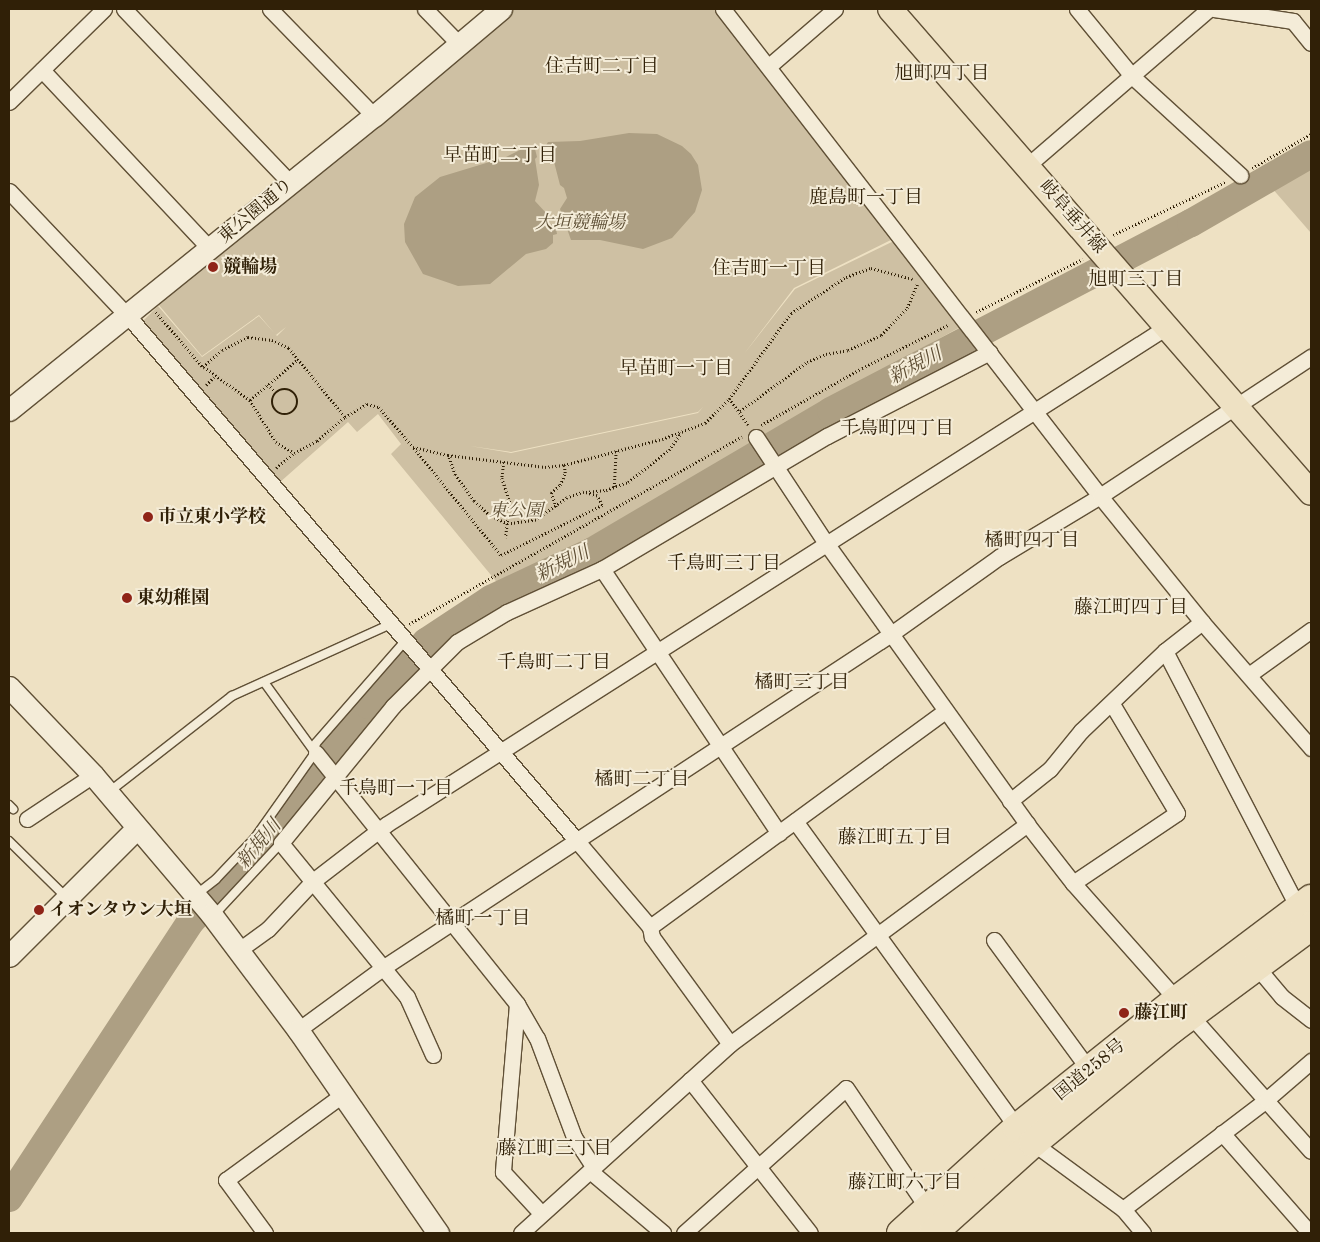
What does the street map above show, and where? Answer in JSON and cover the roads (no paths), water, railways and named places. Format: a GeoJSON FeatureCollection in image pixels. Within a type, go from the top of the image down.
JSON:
{"type":"FeatureCollection","features":[{"type":"Feature","properties":{"kind":"highway","name":"国道258号"},"geometry":{"type":"LineString","coordinates":[[1025,1136],[1183,1007],[1256,966],[1309,917]]}},
{"type":"Feature","properties":{"kind":"highway","name":"国道258号"},"geometry":{"type":"LineString","coordinates":[[901,1233],[939,1225],[1089,1070],[1183,1007],[1309,917]]}},
{"type":"Feature","properties":{"kind":"main road","name":"岐阜垂井線"},"geometry":{"type":"LineString","coordinates":[[890,9],[1168,326],[1311,493]]}},
{"type":"Feature","properties":{"kind":"street"},"geometry":{"type":"LineString","coordinates":[[9,102],[104,9]]}},
{"type":"Feature","properties":{"kind":"street"},"geometry":{"type":"LineString","coordinates":[[124,9],[290,183]]}},
{"type":"Feature","properties":{"kind":"street"},"geometry":{"type":"LineString","coordinates":[[270,9],[374,116]]}},
{"type":"Feature","properties":{"kind":"street"},"geometry":{"type":"LineString","coordinates":[[425,9],[459,44]]}},
{"type":"Feature","properties":{"kind":"street","name":"東公園通り"},"geometry":{"type":"LineString","coordinates":[[9,410],[210,250],[374,116],[500,9]]}},
{"type":"Feature","properties":{"kind":"street"},"geometry":{"type":"LineString","coordinates":[[723,9],[1100,496],[1202,622],[1250,674],[1311,748]]}},
{"type":"Feature","properties":{"kind":"street"},"geometry":{"type":"LineString","coordinates":[[769,66],[835,9]]}},
{"type":"Feature","properties":{"kind":"street"},"geometry":{"type":"LineString","coordinates":[[1077,9],[1132,76],[1240,175]]}},
{"type":"Feature","properties":{"kind":"street"},"geometry":{"type":"LineString","coordinates":[[1027,166],[1209,9]]}},
{"type":"Feature","properties":{"kind":"street"},"geometry":{"type":"LineString","coordinates":[[1214,9],[1294,15],[1311,43]]}},
{"type":"Feature","properties":{"kind":"street"},"geometry":{"type":"LineString","coordinates":[[42,70],[210,250]]}},
{"type":"Feature","properties":{"kind":"street"},"geometry":{"type":"LineString","coordinates":[[9,191],[128,316],[577,840],[650,927],[652,937],[730,1044]]}},
{"type":"Feature","properties":{"kind":"street"},"geometry":{"type":"LineString","coordinates":[[239,950],[268,929],[313,881],[378,830],[658,653],[1034,409],[1168,326]]}},
{"type":"Feature","properties":{"kind":"street"},"geometry":{"type":"LineString","coordinates":[[432,1055],[407,997],[281,843],[333,774],[426,666],[457,642],[507,612],[602,569],[773,465],[988,349]]}},
{"type":"Feature","properties":{"kind":"street"},"geometry":{"type":"LineString","coordinates":[[298,1030],[384,967],[891,634],[999,557],[1100,496],[1311,356]]}},
{"type":"Feature","properties":{"kind":"street"},"geometry":{"type":"LineString","coordinates":[[754,433],[773,465],[826,543],[944,712],[1073,884],[1311,1150]]}},
{"type":"Feature","properties":{"kind":"street"},"geometry":{"type":"LineString","coordinates":[[602,569],[779,833]]}},
{"type":"Feature","properties":{"kind":"street"},"geometry":{"type":"LineString","coordinates":[[1010,801],[1050,769],[1081,732],[1165,651],[1202,622]]}},
{"type":"Feature","properties":{"kind":"street"},"geometry":{"type":"LineString","coordinates":[[1250,674],[1311,630]]}},
{"type":"Feature","properties":{"kind":"street"},"geometry":{"type":"LineString","coordinates":[[1165,651],[1309,917]]}},
{"type":"Feature","properties":{"kind":"street"},"geometry":{"type":"LineString","coordinates":[[9,687],[93,775],[239,950],[298,1030],[438,1233]]}},
{"type":"Feature","properties":{"kind":"street"},"geometry":{"type":"LineString","coordinates":[[1073,884],[1177,813],[1112,704]]}},
{"type":"Feature","properties":{"kind":"street"},"geometry":{"type":"LineString","coordinates":[[650,927],[944,712]]}},
{"type":"Feature","properties":{"kind":"street"},"geometry":{"type":"LineString","coordinates":[[315,752],[517,1004],[537,1038],[574,1137],[592,1169],[662,1233]]}},
{"type":"Feature","properties":{"kind":"street"},"geometry":{"type":"LineString","coordinates":[[28,819],[93,775]]}},
{"type":"Feature","properties":{"kind":"street"},"geometry":{"type":"LineString","coordinates":[[795,821],[1025,1136],[1123,1209],[1143,1233]]}},
{"type":"Feature","properties":{"kind":"street"},"geometry":{"type":"LineString","coordinates":[[521,1233],[730,1044],[1027,824]]}},
{"type":"Feature","properties":{"kind":"street"},"geometry":{"type":"LineString","coordinates":[[9,956],[137,828]]}},
{"type":"Feature","properties":{"kind":"street"},"geometry":{"type":"LineString","coordinates":[[994,940],[1089,1070]]}},
{"type":"Feature","properties":{"kind":"street"},"geometry":{"type":"LineString","coordinates":[[1256,966],[1282,997],[1311,1020]]}},
{"type":"Feature","properties":{"kind":"street"},"geometry":{"type":"LineString","coordinates":[[517,1004],[503,1172],[541,1213]]}},
{"type":"Feature","properties":{"kind":"street"},"geometry":{"type":"LineString","coordinates":[[1123,1209],[1266,1100],[1311,1061]]}},
{"type":"Feature","properties":{"kind":"street"},"geometry":{"type":"LineString","coordinates":[[690,1080],[810,1233]]}},
{"type":"Feature","properties":{"kind":"street"},"geometry":{"type":"LineString","coordinates":[[684,1233],[846,1088],[939,1225]]}},
{"type":"Feature","properties":{"kind":"street"},"geometry":{"type":"LineString","coordinates":[[265,1233],[226,1180],[342,1095]]}},
{"type":"Feature","properties":{"kind":"street"},"geometry":{"type":"LineString","coordinates":[[1222,1133],[1310,1233]]}},
{"type":"Feature","properties":{"kind":"lane"},"geometry":{"type":"LineString","coordinates":[[107,793],[232,696],[264,682],[400,635]]}},
{"type":"Feature","properties":{"kind":"lane"},"geometry":{"type":"LineString","coordinates":[[204,906],[216,879],[254,839],[301,776],[315,752],[316,743],[400,635]]}},
{"type":"Feature","properties":{"kind":"lane"},"geometry":{"type":"LineString","coordinates":[[264,682],[315,752]]}},
{"type":"Feature","properties":{"kind":"lane"},"geometry":{"type":"LineString","coordinates":[[9,842],[66,898]]}},
{"type":"Feature","properties":{"kind":"lane"},"geometry":{"type":"LineString","coordinates":[[204,906],[281,843]]}},
{"type":"Feature","properties":{"kind":"waterway","name":"新規川"},"geometry":{"type":"LineString","coordinates":[[9,1198],[191,921],[255,854],[368,705],[426,642],[491,599],[591,552],[831,411],[1191,223],[1311,154]]}},
{"type":"Feature","properties":{"kind":"place","name":"競輪場"},"geometry":{"type":"Point","coordinates":[213,267]}},
{"type":"Feature","properties":{"kind":"place","name":"市立東小学校"},"geometry":{"type":"Point","coordinates":[148,517]}},
{"type":"Feature","properties":{"kind":"place","name":"東幼稚園"},"geometry":{"type":"Point","coordinates":[127,598]}},
{"type":"Feature","properties":{"kind":"place","name":"イオンタウン大垣"},"geometry":{"type":"Point","coordinates":[39,910]}},
{"type":"Feature","properties":{"kind":"place","name":"藤江町"},"geometry":{"type":"Point","coordinates":[1124,1013]}},
{"type":"Feature","properties":{"kind":"district","name":"住吉町二丁目"},"geometry":{"type":"Point","coordinates":[602,68]}},
{"type":"Feature","properties":{"kind":"district","name":"旭町四丁目"},"geometry":{"type":"Point","coordinates":[942,75]}},
{"type":"Feature","properties":{"kind":"district","name":"早苗町二丁目"},"geometry":{"type":"Point","coordinates":[500,157]}},
{"type":"Feature","properties":{"kind":"district","name":"鹿島町一丁目"},"geometry":{"type":"Point","coordinates":[866,199]}},
{"type":"Feature","properties":{"kind":"district","name":"住吉町一丁目"},"geometry":{"type":"Point","coordinates":[769,270]}},
{"type":"Feature","properties":{"kind":"district","name":"旭町三丁目"},"geometry":{"type":"Point","coordinates":[1136,281]}},
{"type":"Feature","properties":{"kind":"district","name":"早苗町一丁目"},"geometry":{"type":"Point","coordinates":[676,370]}},
{"type":"Feature","properties":{"kind":"district","name":"千鳥町四丁目"},"geometry":{"type":"Point","coordinates":[897,430]}},
{"type":"Feature","properties":{"kind":"district","name":"橘町四丁目"},"geometry":{"type":"Point","coordinates":[1032,542]}},
{"type":"Feature","properties":{"kind":"district","name":"千鳥町三丁目"},"geometry":{"type":"Point","coordinates":[724,565]}},
{"type":"Feature","properties":{"kind":"district","name":"藤江町四丁目"},"geometry":{"type":"Point","coordinates":[1131,609]}},
{"type":"Feature","properties":{"kind":"district","name":"千鳥町二丁目"},"geometry":{"type":"Point","coordinates":[554,664]}},
{"type":"Feature","properties":{"kind":"district","name":"橘町三丁目"},"geometry":{"type":"Point","coordinates":[802,684]}},
{"type":"Feature","properties":{"kind":"district","name":"橘町二丁目"},"geometry":{"type":"Point","coordinates":[642,781]}},
{"type":"Feature","properties":{"kind":"district","name":"千鳥町一丁目"},"geometry":{"type":"Point","coordinates":[396,790]}},
{"type":"Feature","properties":{"kind":"district","name":"藤江町五丁目"},"geometry":{"type":"Point","coordinates":[895,839]}},
{"type":"Feature","properties":{"kind":"district","name":"橘町一丁目"},"geometry":{"type":"Point","coordinates":[483,920]}},
{"type":"Feature","properties":{"kind":"district","name":"藤江町三丁目"},"geometry":{"type":"Point","coordinates":[555,1150]}},
{"type":"Feature","properties":{"kind":"district","name":"藤江町六丁目"},"geometry":{"type":"Point","coordinates":[905,1184]}},
{"type":"Feature","properties":{"kind":"park label","name":"大垣競輪場"},"geometry":{"type":"Point","coordinates":[580,223]}},
{"type":"Feature","properties":{"kind":"park label","name":"東公園"},"geometry":{"type":"Point","coordinates":[516,511]}}]}
